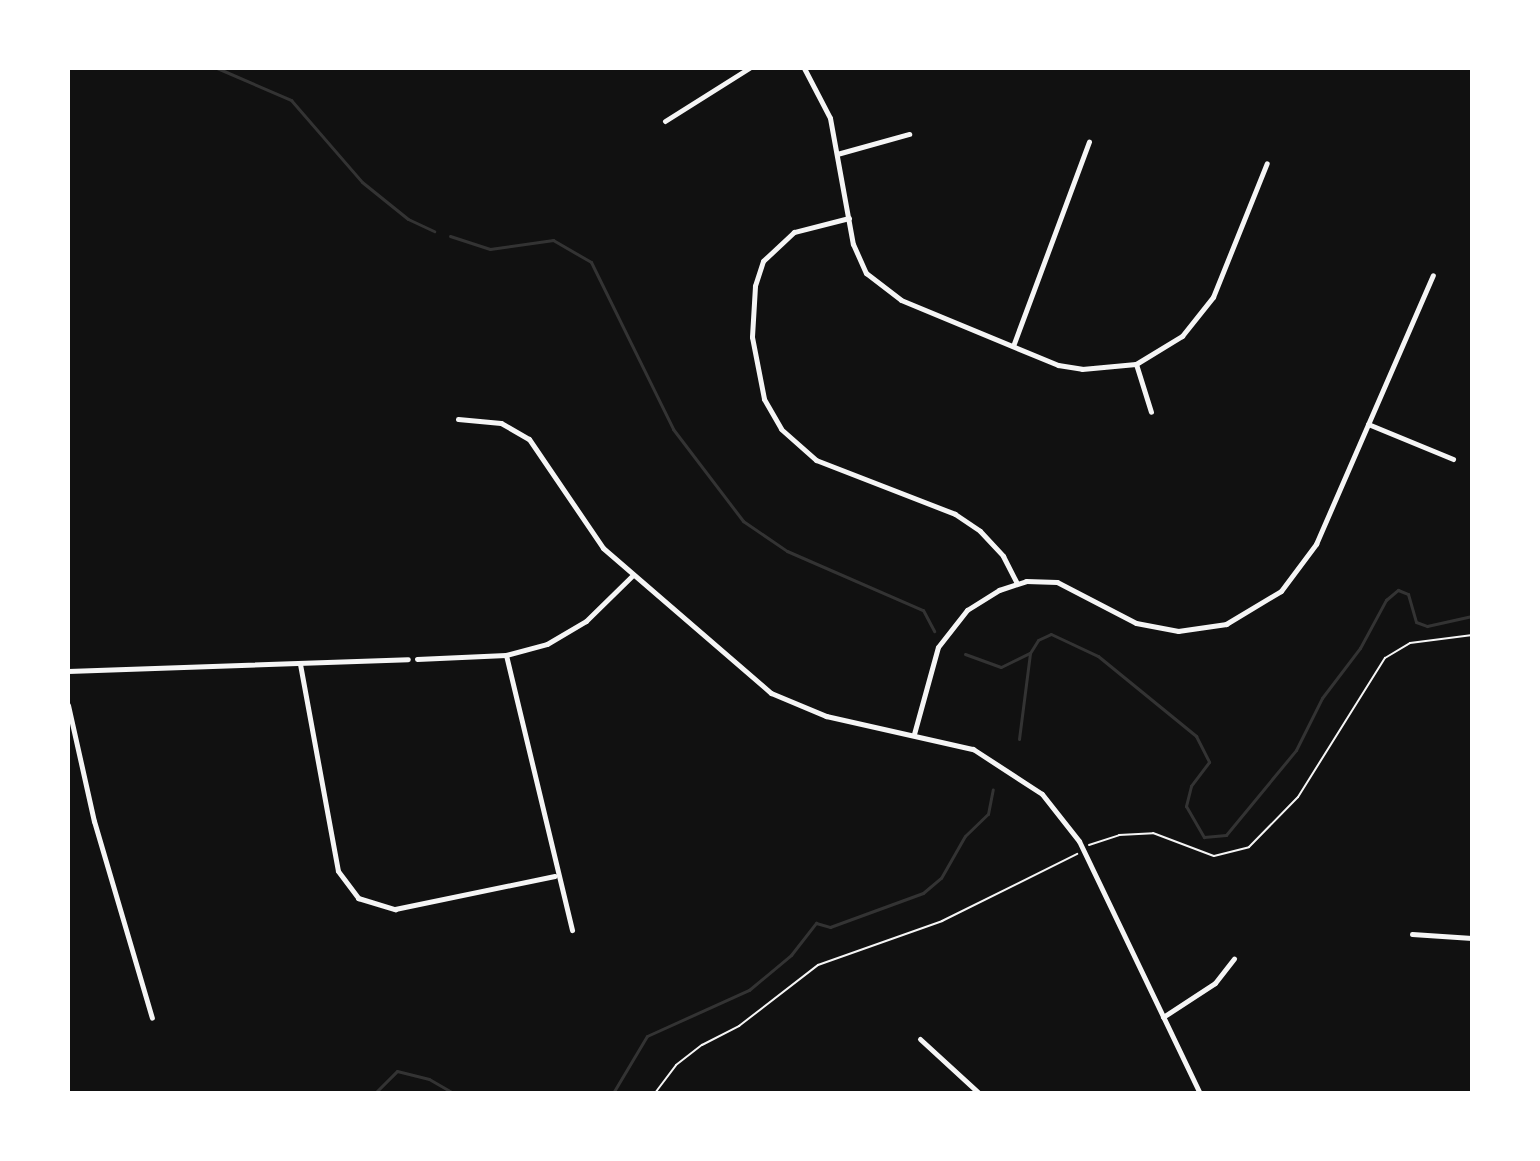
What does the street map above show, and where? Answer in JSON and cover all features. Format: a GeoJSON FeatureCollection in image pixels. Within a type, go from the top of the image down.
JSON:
{"type":"FeatureCollection","features":[{"type":"Feature","properties":{"kind":"street"},"geometry":{"type":"LineString","coordinates":[[665,121],[749,68]]}},
{"type":"Feature","properties":{"kind":"street"},"geometry":{"type":"LineString","coordinates":[[804,68],[826,107],[858,260],[879,287],[1013,346],[1082,369],[1136,364],[1170,346],[1205,310],[1267,163]]}},
{"type":"Feature","properties":{"kind":"street"},"geometry":{"type":"LineString","coordinates":[[837,154],[909,134]]}},
{"type":"Feature","properties":{"kind":"street"},"geometry":{"type":"LineString","coordinates":[[1013,346],[1089,142]]}},
{"type":"Feature","properties":{"kind":"street"},"geometry":{"type":"LineString","coordinates":[[849,218],[794,232],[763,261],[755,286],[752,350],[764,399],[793,443],[816,460],[955,514],[980,531],[1003,556],[1017,583]]}},
{"type":"Feature","properties":{"kind":"street"},"geometry":{"type":"LineString","coordinates":[[914,734],[927,675],[942,641],[975,604],[1017,583],[1064,584],[1127,619],[1164,630],[1208,629],[1246,615],[1281,591],[1305,563],[1433,275]]}},
{"type":"Feature","properties":{"kind":"street"},"geometry":{"type":"LineString","coordinates":[[1136,364],[1151,412]]}},
{"type":"Feature","properties":{"kind":"street"},"geometry":{"type":"LineString","coordinates":[[458,419],[501,423],[529,439],[547,459],[586,528],[633,575],[771,693],[826,716],[973,749],[1022,776],[1065,819],[1083,849],[1200,1093]]}},
{"type":"Feature","properties":{"kind":"street"},"geometry":{"type":"LineString","coordinates":[[1368,424],[1453,459]]}},
{"type":"Feature","properties":{"kind":"street"},"geometry":{"type":"LineString","coordinates":[[417,659],[506,655],[568,633],[633,575]]}},
{"type":"Feature","properties":{"kind":"street"},"geometry":{"type":"LineString","coordinates":[[506,655],[555,876],[572,930]]}},
{"type":"Feature","properties":{"kind":"street"},"geometry":{"type":"LineString","coordinates":[[68,671],[408,659]]}},
{"type":"Feature","properties":{"kind":"street"},"geometry":{"type":"LineString","coordinates":[[300,664],[338,871],[358,898],[395,909],[555,876]]}},
{"type":"Feature","properties":{"kind":"street"},"geometry":{"type":"LineString","coordinates":[[68,705],[90,808],[152,1018]]}},
{"type":"Feature","properties":{"kind":"street"},"geometry":{"type":"LineString","coordinates":[[1412,934],[1472,938]]}},
{"type":"Feature","properties":{"kind":"street"},"geometry":{"type":"LineString","coordinates":[[1163,1017],[1215,983],[1234,959]]}},
{"type":"Feature","properties":{"kind":"street"},"geometry":{"type":"LineString","coordinates":[[920,1039],[979,1093]]}},
{"type":"Feature","properties":{"kind":"path"},"geometry":{"type":"LineString","coordinates":[[655,1093],[693,1051],[739,1026],[818,965],[942,921],[1095,841],[1153,833],[1214,856],[1249,847],[1298,797],[1385,658],[1410,643],[1472,635]]}},
{"type":"Feature","properties":{"kind":"waterway"},"geometry":{"type":"LineString","coordinates":[[217,68],[291,100],[362,182],[408,219],[434,231]]}},
{"type":"Feature","properties":{"kind":"waterway"},"geometry":{"type":"LineString","coordinates":[[450,236],[490,249],[553,240],[591,262],[673,429],[743,521],[787,551],[923,610],[934,631]]}},
{"type":"Feature","properties":{"kind":"waterway"},"geometry":{"type":"LineString","coordinates":[[1019,739],[1030,653],[1038,640],[1051,634],[1098,656],[1196,736],[1209,762],[1191,786],[1186,806],[1204,837],[1226,835],[1296,750],[1322,698],[1360,648],[1386,600],[1398,590],[1408,594],[1416,622],[1427,626],[1472,616]]}},
{"type":"Feature","properties":{"kind":"waterway"},"geometry":{"type":"LineString","coordinates":[[965,654],[1001,667],[1030,653]]}},
{"type":"Feature","properties":{"kind":"waterway"},"geometry":{"type":"LineString","coordinates":[[613,1093],[647,1036],[749,990],[791,955],[816,923],[830,927],[923,893],[941,878],[965,836],[988,814],[993,789]]}},
{"type":"Feature","properties":{"kind":"waterway"},"geometry":{"type":"LineString","coordinates":[[375,1093],[397,1071],[429,1079],[453,1093]]}}]}
